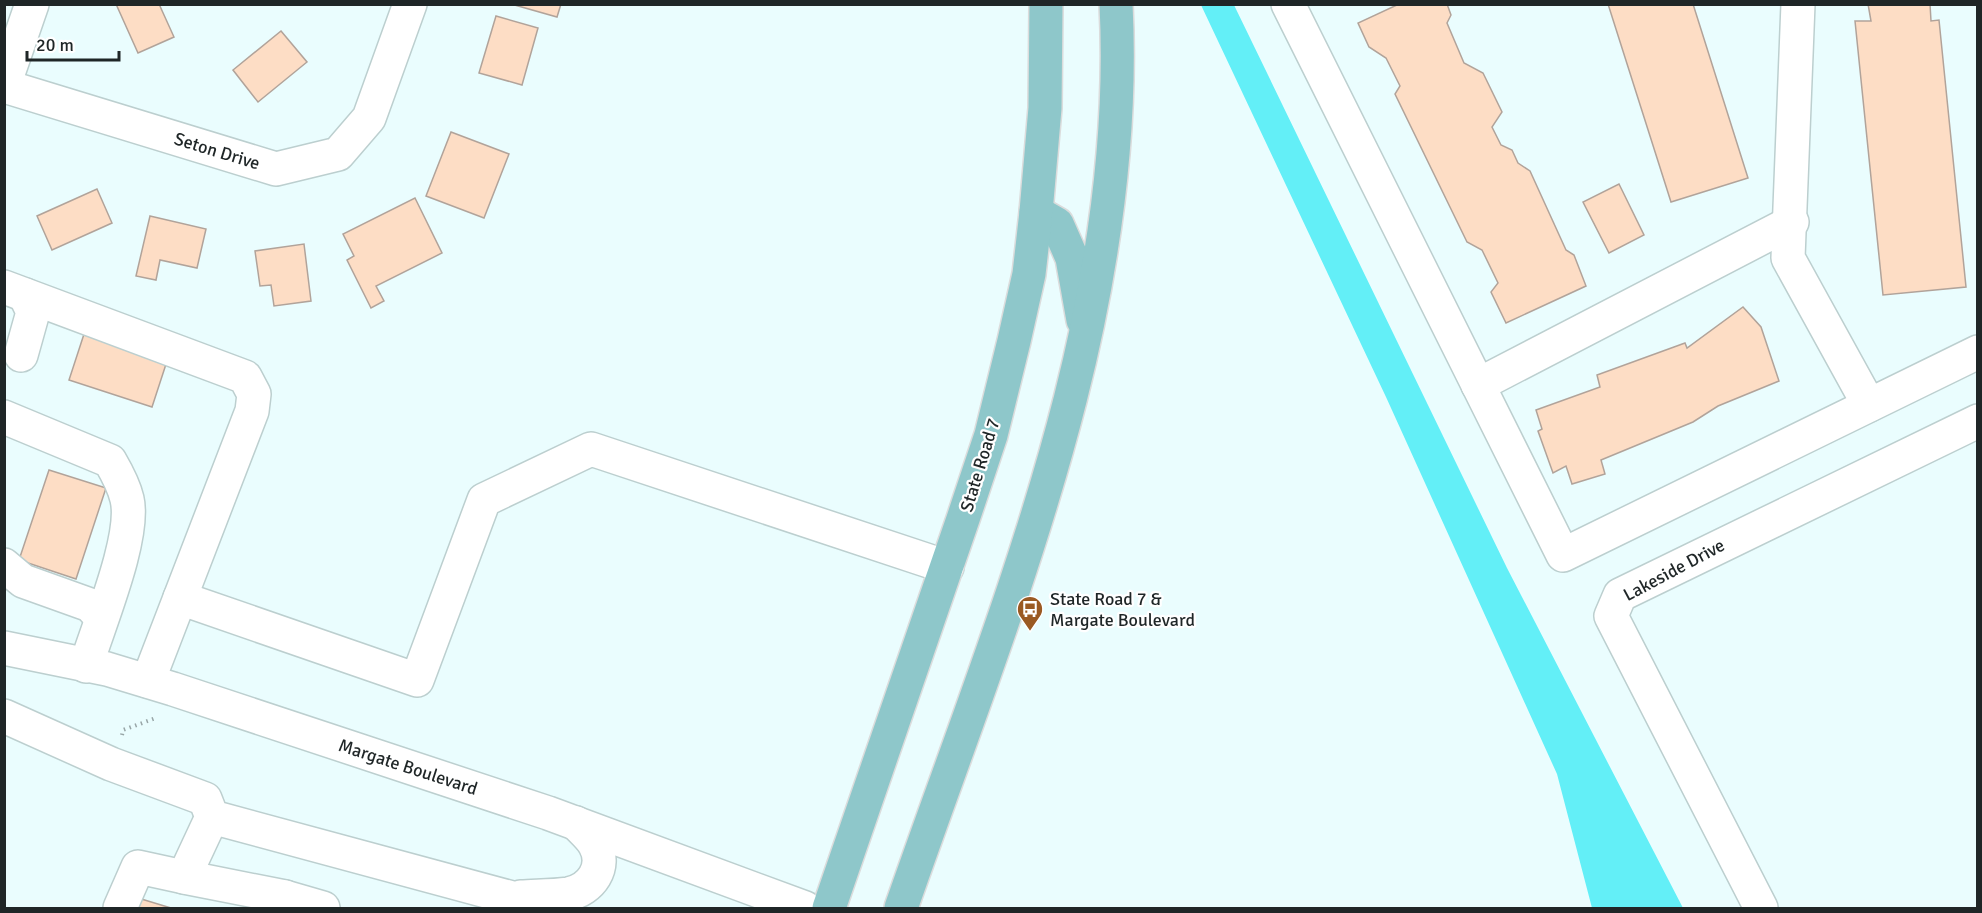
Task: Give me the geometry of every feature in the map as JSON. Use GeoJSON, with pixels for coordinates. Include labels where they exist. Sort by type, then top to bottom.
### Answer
{"type":"FeatureCollection","features":[{"type":"Feature","properties":{"kind":"main road","name":"State Road 7"},"geometry":{"type":"LineString","coordinates":[[829,909],[991,435],[1029,274],[1045,108],[1046,4]]}},
{"type":"Feature","properties":{"kind":"main road"},"geometry":{"type":"LineString","coordinates":[[901,909],[1026,548],[1056,452],[1086,340],[1102,258],[1111,181],[1116,101],[1116,4]]}},
{"type":"Feature","properties":{"kind":"main road"},"geometry":{"type":"LineString","coordinates":[[1036,212],[1057,224],[1072,258],[1086,340]]}},
{"type":"Feature","properties":{"kind":"street"},"geometry":{"type":"LineString","coordinates":[[4,86],[32,4]]}},
{"type":"Feature","properties":{"kind":"street","name":"Seton Drive"},"geometry":{"type":"LineString","coordinates":[[4,86],[276,169],[338,154],[369,118],[410,4]]}},
{"type":"Feature","properties":{"kind":"street"},"geometry":{"type":"LineString","coordinates":[[1288,4],[1563,555],[1977,352]]}},
{"type":"Feature","properties":{"kind":"street"},"geometry":{"type":"LineString","coordinates":[[1798,4],[1792,222],[1788,258],[1869,405]]}},
{"type":"Feature","properties":{"kind":"street"},"geometry":{"type":"LineString","coordinates":[[1478,385],[1792,222]]}},
{"type":"Feature","properties":{"kind":"street"},"geometry":{"type":"LineString","coordinates":[[15,291],[33,312],[21,355]]}},
{"type":"Feature","properties":{"kind":"street"},"geometry":{"type":"LineString","coordinates":[[15,291],[245,377],[254,394],[252,411],[148,681]]}},
{"type":"Feature","properties":{"kind":"street"},"geometry":{"type":"LineString","coordinates":[[4,417],[110,461],[119,476],[127,500],[128,525],[86,666]]}},
{"type":"Feature","properties":{"kind":"street","name":"Lakeside Drive"},"geometry":{"type":"LineString","coordinates":[[1761,909],[1611,616],[1620,595],[1977,421]]}},
{"type":"Feature","properties":{"kind":"street"},"geometry":{"type":"LineString","coordinates":[[180,598],[417,680],[484,500],[591,449],[947,567]]}},
{"type":"Feature","properties":{"kind":"street"},"geometry":{"type":"LineString","coordinates":[[4,565],[23,581],[90,605],[101,617]]}},
{"type":"Feature","properties":{"kind":"street","name":"Margate Boulevard"},"geometry":{"type":"LineString","coordinates":[[4,648],[148,681],[576,824],[805,909]]}},
{"type":"Feature","properties":{"kind":"street"},"geometry":{"type":"LineString","coordinates":[[4,716],[111,764],[205,799],[212,817],[184,877]]}},
{"type":"Feature","properties":{"kind":"street"},"geometry":{"type":"LineString","coordinates":[[212,817],[471,898],[516,898],[569,894],[583,889],[593,879],[599,864],[599,854],[594,843],[576,824]]}},
{"type":"Feature","properties":{"kind":"street"},"geometry":{"type":"LineString","coordinates":[[120,909],[138,867],[283,903],[324,909]]}},
{"type":"Feature","properties":{"kind":"street"},"geometry":{"type":"LineString","coordinates":[[516,898],[549,909]]}},
{"type":"Feature","properties":{"kind":"path"},"geometry":{"type":"LineString","coordinates":[[118,744],[123,730],[162,716]]}},
{"type":"Feature","properties":{"kind":"water"},"geometry":{"type":"Polygon","coordinates":[[[1201,5],[1234,5],[1507,568],[1683,908],[1592,908],[1557,774],[1386,397],[1201,5]]]}},
{"type":"Feature","properties":{"kind":"building"},"geometry":{"type":"Polygon","coordinates":[[[116,4],[159,4],[174,37],[138,53],[116,4]]]}},
{"type":"Feature","properties":{"kind":"building"},"geometry":{"type":"Polygon","coordinates":[[[511,4],[561,4],[557,17],[511,4]]]}},
{"type":"Feature","properties":{"kind":"building"},"geometry":{"type":"Polygon","coordinates":[[[1399,4],[1447,4],[1451,15],[1447,23],[1464,63],[1483,73],[1502,112],[1492,127],[1501,145],[1512,150],[1518,163],[1530,171],[1566,250],[1574,255],[1586,286],[1506,323],[1491,292],[1498,283],[1482,250],[1467,242],[1395,94],[1400,86],[1386,58],[1369,47],[1358,23],[1399,4]]]}},
{"type":"Feature","properties":{"kind":"building"},"geometry":{"type":"Polygon","coordinates":[[[1608,4],[1693,4],[1748,178],[1671,202],[1608,4]]]}},
{"type":"Feature","properties":{"kind":"building"},"geometry":{"type":"Polygon","coordinates":[[[1868,4],[1930,4],[1931,21],[1939,20],[1966,287],[1883,295],[1855,21],[1871,21],[1868,4]]]}},
{"type":"Feature","properties":{"kind":"building"},"geometry":{"type":"Polygon","coordinates":[[[496,16],[538,28],[522,85],[479,73],[496,16]]]}},
{"type":"Feature","properties":{"kind":"building"},"geometry":{"type":"Polygon","coordinates":[[[281,31],[307,62],[258,102],[233,70],[281,31]]]}},
{"type":"Feature","properties":{"kind":"building"},"geometry":{"type":"Polygon","coordinates":[[[451,132],[509,154],[484,218],[426,196],[451,132]]]}},
{"type":"Feature","properties":{"kind":"building"},"geometry":{"type":"Polygon","coordinates":[[[1619,184],[1644,235],[1609,253],[1583,202],[1619,184]]]}},
{"type":"Feature","properties":{"kind":"building"},"geometry":{"type":"Polygon","coordinates":[[[97,189],[112,223],[52,250],[37,216],[97,189]]]}},
{"type":"Feature","properties":{"kind":"building"},"geometry":{"type":"Polygon","coordinates":[[[415,198],[442,253],[376,286],[384,301],[371,308],[347,260],[354,256],[343,234],[415,198]]]}},
{"type":"Feature","properties":{"kind":"building"},"geometry":{"type":"Polygon","coordinates":[[[150,216],[206,229],[197,268],[160,260],[156,280],[136,276],[150,216]]]}},
{"type":"Feature","properties":{"kind":"building"},"geometry":{"type":"Polygon","coordinates":[[[304,244],[311,301],[274,306],[271,285],[260,286],[255,251],[304,244]]]}},
{"type":"Feature","properties":{"kind":"building"},"geometry":{"type":"Polygon","coordinates":[[[1743,307],[1761,327],[1779,381],[1718,406],[1693,422],[1601,460],[1605,474],[1572,484],[1566,466],[1553,473],[1538,431],[1542,429],[1536,410],[1600,387],[1597,375],[1685,343],[1687,348],[1743,307]]]}},
{"type":"Feature","properties":{"kind":"building"},"geometry":{"type":"Polygon","coordinates":[[[86,328],[169,355],[152,407],[69,380],[86,328]]]}},
{"type":"Feature","properties":{"kind":"building"},"geometry":{"type":"Polygon","coordinates":[[[49,470],[106,488],[76,579],[19,560],[49,470]]]}},
{"type":"Feature","properties":{"kind":"building"},"geometry":{"type":"Polygon","coordinates":[[[138,898],[171,908],[134,908],[138,898]]]}},
{"type":"Feature","properties":{"kind":"place","name":"State Road 7 & Margate Boulevard"},"geometry":{"type":"Point","coordinates":[1030,632]}}]}
